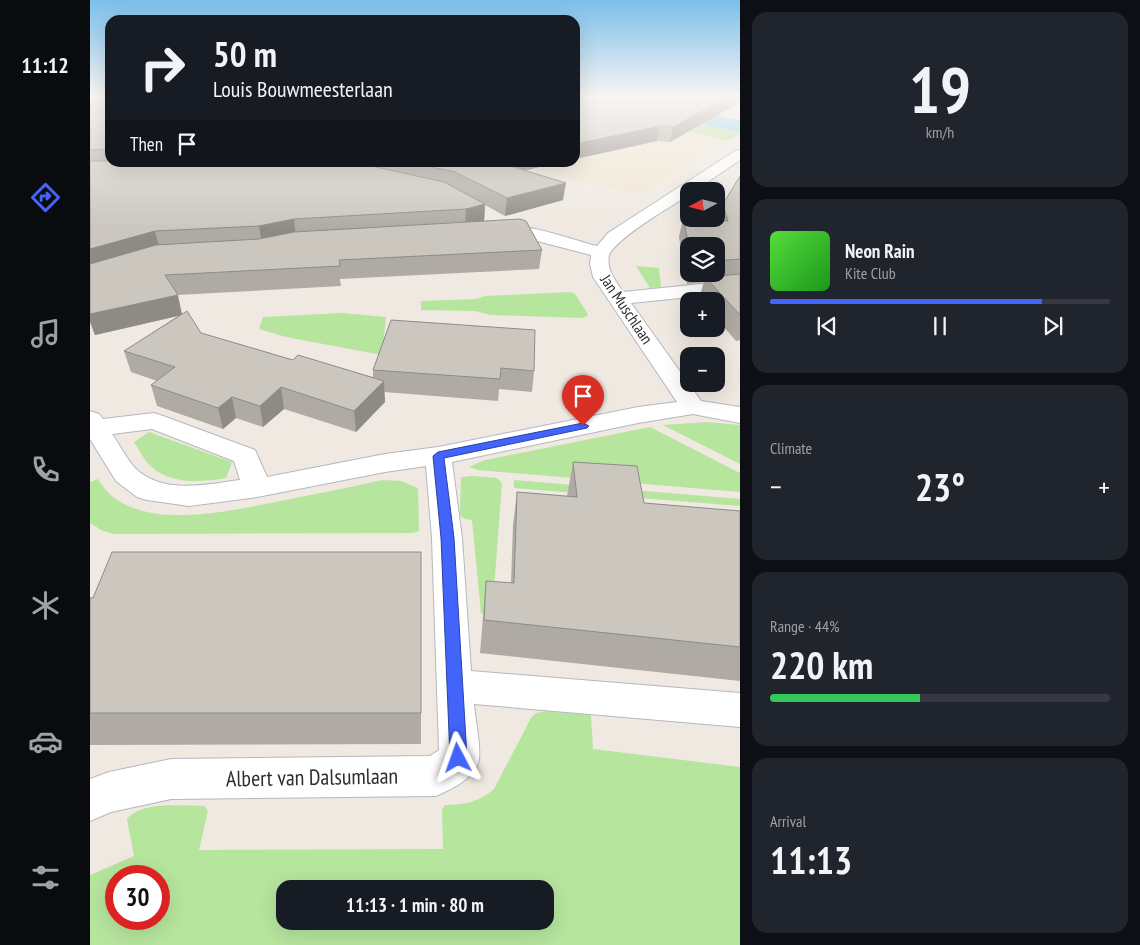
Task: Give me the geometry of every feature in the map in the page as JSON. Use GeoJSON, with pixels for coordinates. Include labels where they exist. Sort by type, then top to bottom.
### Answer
{"type":"FeatureCollection","features":[{"type":"Feature","properties":{"kind":"street","name":"Jan Muschlaan"},"geometry":{"type":"LineString","coordinates":[[693,407],[602,276],[598,262],[600,252],[614,237],[740,154]]}},
{"type":"Feature","properties":{"kind":"street"},"geometry":{"type":"LineString","coordinates":[[492,217],[518,231],[600,252]]}},
{"type":"Feature","properties":{"kind":"street"},"geometry":{"type":"LineString","coordinates":[[479,233],[518,231]]}},
{"type":"Feature","properties":{"kind":"street"},"geometry":{"type":"LineString","coordinates":[[618,298],[740,286]]}},
{"type":"Feature","properties":{"kind":"street"},"geometry":{"type":"LineString","coordinates":[[93,423],[126,475],[148,490],[189,496],[257,488],[385,463],[438,456],[638,415],[693,407],[740,415]]}},
{"type":"Feature","properties":{"kind":"street"},"geometry":{"type":"LineString","coordinates":[[93,423],[154,421],[246,456],[257,488]]}},
{"type":"Feature","properties":{"kind":"street","name":"Albert van Dalsumlaan"},"geometry":{"type":"LineString","coordinates":[[90,800],[109,792],[171,779],[436,776],[458,758],[447,538],[438,456]]}},
{"type":"Feature","properties":{"kind":"street"},"geometry":{"type":"LineString","coordinates":[[454,686],[740,710]]}},
{"type":"Feature","properties":{"kind":"shaded area"},"geometry":{"type":"Polygon","coordinates":[[[580,140],[716,140],[723,142],[639,195],[523,167],[580,167],[580,140]]]}},
{"type":"Feature","properties":{"kind":"green space"},"geometry":{"type":"Polygon","coordinates":[[[636,266],[659,268],[661,287],[650,288],[636,266]]]}},
{"type":"Feature","properties":{"kind":"green space"},"geometry":{"type":"Polygon","coordinates":[[[570,292],[575,294],[588,314],[587,316],[582,318],[490,315],[475,311],[421,310],[421,301],[570,292]]]}},
{"type":"Feature","properties":{"kind":"green space"},"geometry":{"type":"Polygon","coordinates":[[[342,313],[386,317],[382,355],[286,337],[259,329],[263,317],[342,313]]]}},
{"type":"Feature","properties":{"kind":"green space"},"geometry":{"type":"Polygon","coordinates":[[[708,422],[740,425],[740,464],[663,425],[708,422]]]}},
{"type":"Feature","properties":{"kind":"green space"},"geometry":{"type":"Polygon","coordinates":[[[650,427],[740,473],[740,492],[478,470],[469,467],[485,460],[650,427]]]}},
{"type":"Feature","properties":{"kind":"green space"},"geometry":{"type":"Polygon","coordinates":[[[149,432],[232,462],[226,478],[188,481],[179,480],[161,473],[148,463],[134,442],[149,432]]]}},
{"type":"Feature","properties":{"kind":"green space"},"geometry":{"type":"Polygon","coordinates":[[[461,477],[497,478],[502,483],[492,615],[481,613],[472,520],[465,519],[460,515],[461,477]]]}},
{"type":"Feature","properties":{"kind":"green space"},"geometry":{"type":"Polygon","coordinates":[[[98,479],[113,497],[133,508],[158,514],[184,515],[238,509],[383,480],[401,481],[418,488],[419,531],[412,533],[114,534],[103,531],[90,523],[90,482],[98,479]]]}},
{"type":"Feature","properties":{"kind":"green space"},"geometry":{"type":"Polygon","coordinates":[[[514,480],[740,499],[740,506],[514,488],[514,480]]]}},
{"type":"Feature","properties":{"kind":"green space"},"geometry":{"type":"Polygon","coordinates":[[[546,711],[591,715],[593,749],[740,767],[740,945],[90,945],[90,875],[105,869],[105,930],[170,930],[170,865],[113,865],[134,856],[127,819],[134,813],[152,807],[174,805],[204,806],[208,811],[199,850],[443,849],[442,810],[445,805],[471,802],[483,797],[494,789],[531,718],[536,713],[546,711]]]}},
{"type":"Feature","properties":{"kind":"building"},"geometry":{"type":"Polygon","coordinates":[[[90,140],[105,140],[105,149],[90,150],[90,140]]]}},
{"type":"Feature","properties":{"kind":"building"},"geometry":{"type":"Polygon","coordinates":[[[580,140],[593,140],[580,143],[580,140]]]}},
{"type":"Feature","properties":{"kind":"building"},"geometry":{"type":"Polygon","coordinates":[[[90,161],[105,161],[105,167],[376,167],[444,182],[485,204],[466,209],[294,219],[259,226],[155,231],[90,249],[90,161]]]}},
{"type":"Feature","properties":{"kind":"building"},"geometry":{"type":"Polygon","coordinates":[[[432,167],[513,167],[566,183],[507,198],[455,172],[432,167]]]}},
{"type":"Feature","properties":{"kind":"building"},"geometry":{"type":"Polygon","coordinates":[[[740,176],[740,259],[725,260],[725,237],[687,237],[685,228],[725,228],[725,221],[728,221],[725,201],[740,176]]]}},
{"type":"Feature","properties":{"kind":"building"},"geometry":{"type":"Polygon","coordinates":[[[520,219],[526,221],[542,250],[339,260],[340,266],[165,275],[178,295],[90,314],[90,264],[156,245],[259,239],[294,232],[520,219]]]}},
{"type":"Feature","properties":{"kind":"building"},"geometry":{"type":"Polygon","coordinates":[[[740,274],[740,315],[725,299],[725,292],[719,292],[710,282],[725,282],[725,275],[740,274]]]}},
{"type":"Feature","properties":{"kind":"building"},"geometry":{"type":"Polygon","coordinates":[[[187,311],[201,333],[293,360],[298,355],[384,381],[354,411],[281,387],[260,406],[232,397],[218,408],[151,385],[175,367],[124,351],[187,311]]]}},
{"type":"Feature","properties":{"kind":"building"},"geometry":{"type":"Polygon","coordinates":[[[391,320],[535,330],[534,371],[501,368],[500,379],[373,370],[391,320]]]}},
{"type":"Feature","properties":{"kind":"building"},"geometry":{"type":"Polygon","coordinates":[[[573,462],[637,466],[644,503],[740,511],[740,647],[484,620],[486,581],[514,583],[517,492],[577,497],[573,462]]]}},
{"type":"Feature","properties":{"kind":"building"},"geometry":{"type":"Polygon","coordinates":[[[112,552],[421,552],[421,713],[90,713],[90,598],[93,598],[112,552]]]}},
{"type":"Feature","properties":{"kind":"route"},"geometry":{"type":"LineString","coordinates":[[458,758],[447,538],[438,456],[583,426]]}}]}
